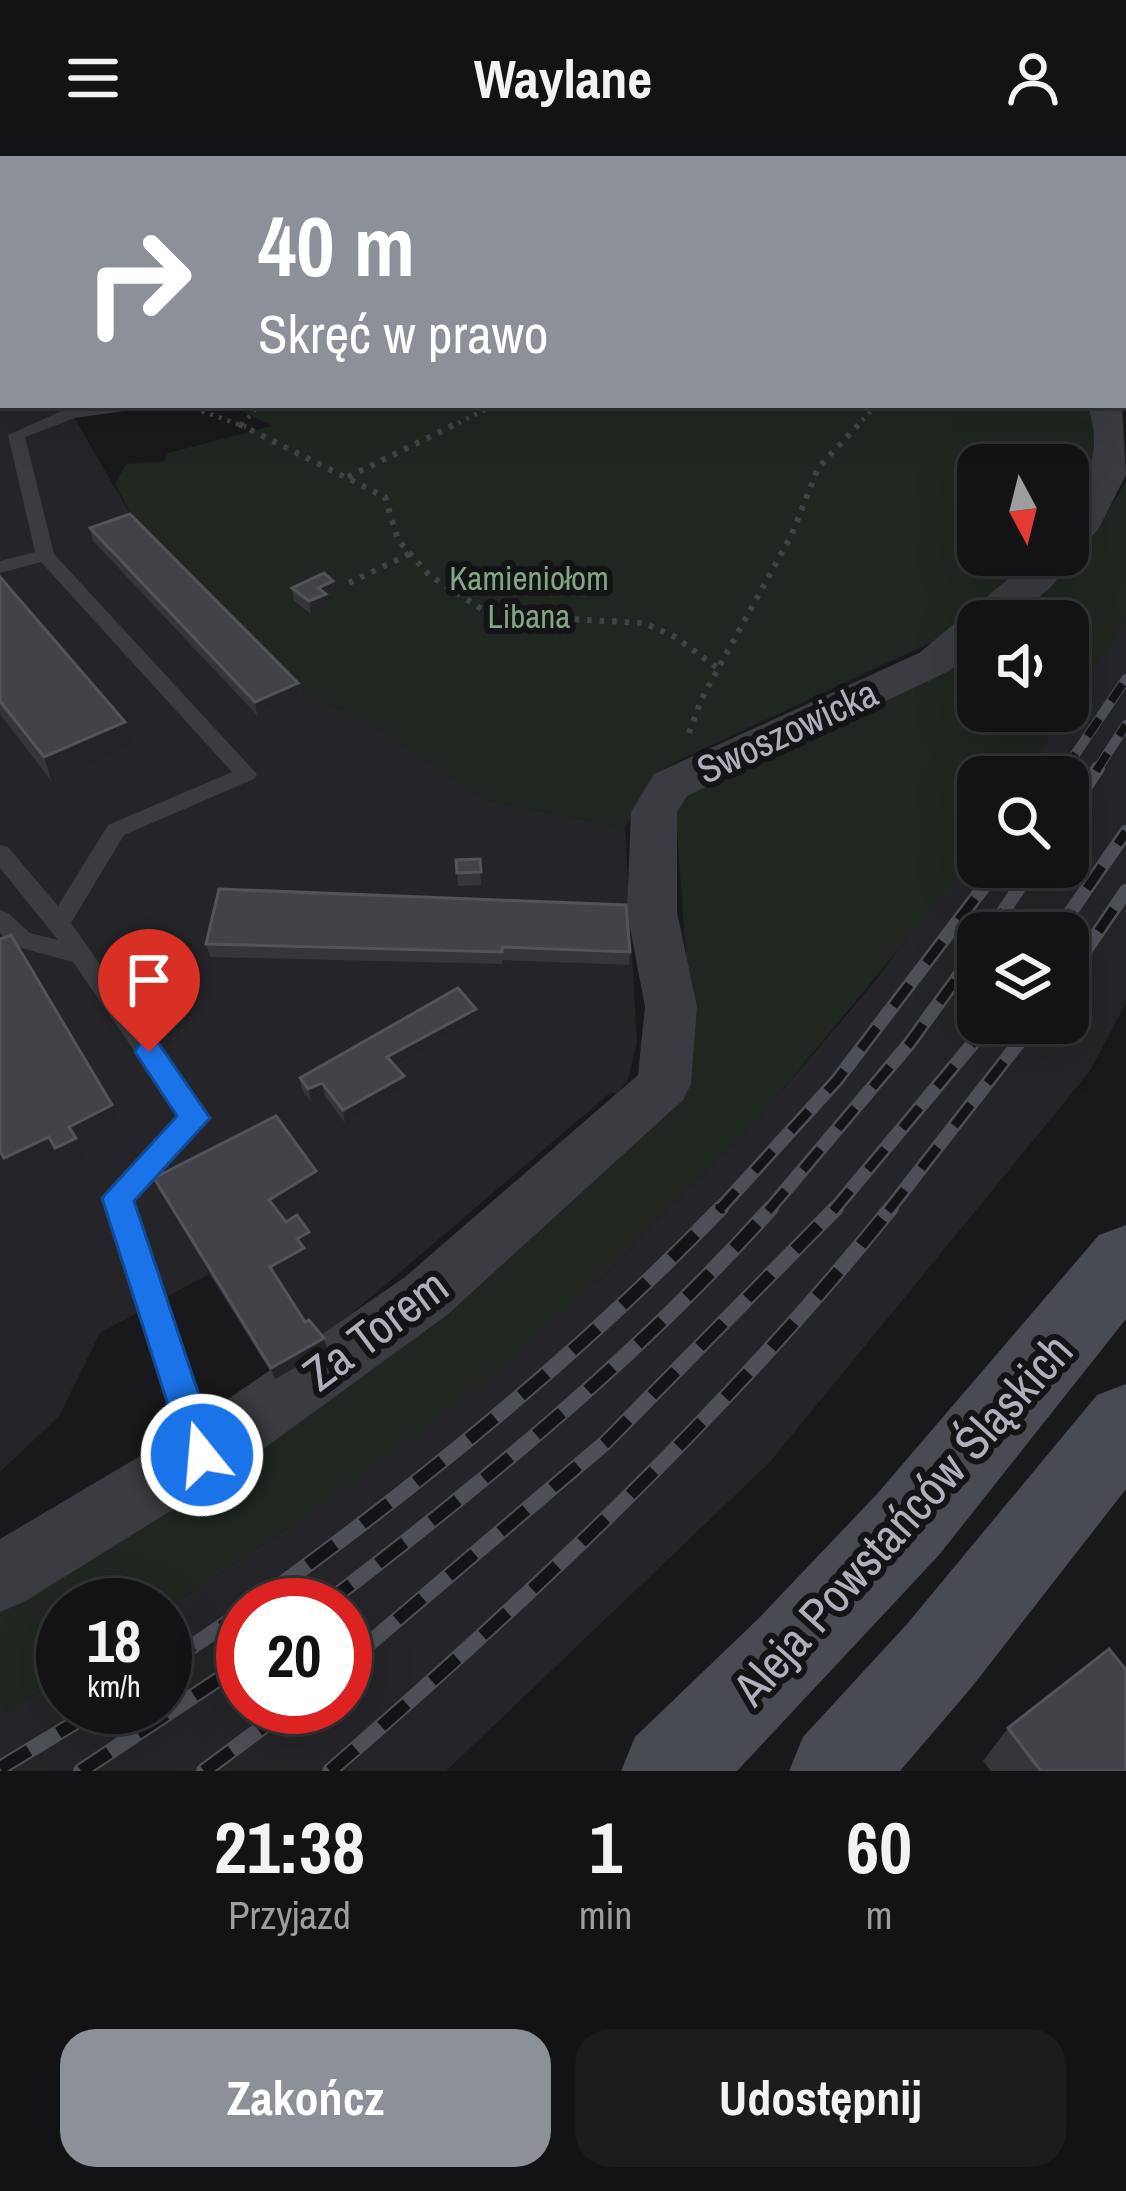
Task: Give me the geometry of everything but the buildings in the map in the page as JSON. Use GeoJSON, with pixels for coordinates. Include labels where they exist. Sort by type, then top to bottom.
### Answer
{"type":"FeatureCollection","features":[{"type":"Feature","properties":{"kind":"main road","name":"Aleja Powstańców Śląskich"},"geometry":{"type":"LineString","coordinates":[[669,1771],[868,1569],[945,1482],[1126,1258]]}},
{"type":"Feature","properties":{"kind":"main road"},"geometry":{"type":"LineString","coordinates":[[837,1771],[939,1656],[1126,1423]]}},
{"type":"Feature","properties":{"kind":"street"},"geometry":{"type":"LineString","coordinates":[[1089,519],[1120,464],[1120,428],[1107,408]]}},
{"type":"Feature","properties":{"kind":"street","name":"Swoszowicka"},"geometry":{"type":"LineString","coordinates":[[1011,600],[1040,576]]}},
{"type":"Feature","properties":{"kind":"street","name":"Swoszowicka"},"geometry":{"type":"LineString","coordinates":[[664,1084],[671,1007],[652,912],[662,799],[734,753],[839,710],[934,662],[957,643]]}},
{"type":"Feature","properties":{"kind":"street","name":"Za Torem"},"geometry":{"type":"LineString","coordinates":[[0,1578],[202,1455],[426,1296],[664,1084]]}},
{"type":"Feature","properties":{"kind":"lane"},"geometry":{"type":"LineString","coordinates":[[16,435],[72,413],[109,408]]}},
{"type":"Feature","properties":{"kind":"lane"},"geometry":{"type":"LineString","coordinates":[[0,419],[16,435],[45,555],[246,774],[116,830],[59,924]]}},
{"type":"Feature","properties":{"kind":"lane"},"geometry":{"type":"LineString","coordinates":[[0,567],[45,555]]}},
{"type":"Feature","properties":{"kind":"lane"},"geometry":{"type":"LineString","coordinates":[[0,853],[59,924],[195,1118],[118,1198],[202,1455]]}},
{"type":"Feature","properties":{"kind":"lane"},"geometry":{"type":"LineString","coordinates":[[0,919],[22,940],[80,955]]}},
{"type":"Feature","properties":{"kind":"path"},"geometry":{"type":"LineString","coordinates":[[193,408],[242,425],[385,497],[398,539],[429,575],[491,615],[644,623],[675,637],[718,669]]}},
{"type":"Feature","properties":{"kind":"path"},"geometry":{"type":"LineString","coordinates":[[242,425],[257,408]]}},
{"type":"Feature","properties":{"kind":"path"},"geometry":{"type":"LineString","coordinates":[[346,477],[489,408]]}},
{"type":"Feature","properties":{"kind":"path"},"geometry":{"type":"LineString","coordinates":[[662,799],[702,698],[792,534],[818,468],[874,408]]}},
{"type":"Feature","properties":{"kind":"path"},"geometry":{"type":"LineString","coordinates":[[349,583],[411,554]]}},
{"type":"Feature","properties":{"kind":"shaded area"},"geometry":{"type":"Polygon","coordinates":[[[0,408],[52,408],[69,409],[136,524],[307,695],[363,718],[486,800],[625,828],[637,1043],[628,1080],[617,1094],[611,1092],[275,1379],[209,1274],[100,1333],[59,1416],[0,1472],[0,408]]]}},
{"type":"Feature","properties":{"kind":"shaded area"},"geometry":{"type":"Polygon","coordinates":[[[1126,620],[1126,1003],[1090,1071],[769,1463],[446,1771],[0,1771],[0,1715],[36,1693],[36,1734],[192,1734],[192,1592],[296,1523],[603,1277],[769,1106],[873,984],[957,870],[957,888],[1089,888],[1089,756],[1035,756],[1051,732],[1089,732],[1089,675],[1126,620]]]}},
{"type":"Feature","properties":{"kind":"green space","name":"Kamieniołom Libana"},"geometry":{"type":"Polygon","coordinates":[[[236,408],[1094,408],[1107,427],[1089,472],[1089,444],[957,444],[957,576],[1016,576],[988,600],[957,600],[957,627],[949,634],[667,766],[646,787],[625,828],[486,800],[363,718],[307,695],[136,524],[115,484],[126,464],[164,461],[168,453],[272,426],[236,408]]]}},
{"type":"Feature","properties":{"kind":"green space"},"geometry":{"type":"Polygon","coordinates":[[[1126,482],[1126,620],[1089,676],[1089,600],[1026,600],[1051,576],[1089,576],[1089,539],[1126,482]]]}},
{"type":"Feature","properties":{"kind":"green space"},"geometry":{"type":"Polygon","coordinates":[[[957,654],[957,732],[1051,732],[1035,756],[957,756],[957,874],[940,899],[769,1106],[603,1277],[448,1412],[192,1592],[192,1578],[44,1578],[300,1411],[692,1042],[675,802],[957,654]]]}},
{"type":"Feature","properties":{"kind":"green space"},"geometry":{"type":"Polygon","coordinates":[[[36,1583],[36,1693],[0,1715],[0,1607],[36,1583]]]}},
{"type":"Feature","properties":{"kind":"railway"},"geometry":{"type":"LineString","coordinates":[[1074,756],[1126,679]]}},
{"type":"Feature","properties":{"kind":"railway"},"geometry":{"type":"LineString","coordinates":[[1096,771],[1126,725]]}},
{"type":"Feature","properties":{"kind":"railway"},"geometry":{"type":"LineString","coordinates":[[1089,782],[1096,771]]}},
{"type":"Feature","properties":{"kind":"railway"},"geometry":{"type":"LineString","coordinates":[[1071,912],[1126,832]]}},
{"type":"Feature","properties":{"kind":"railway"},"geometry":{"type":"LineString","coordinates":[[718,1211],[837,1080],[983,888]]}},
{"type":"Feature","properties":{"kind":"railway"},"geometry":{"type":"LineString","coordinates":[[1003,912],[1019,888]]}},
{"type":"Feature","properties":{"kind":"railway"},"geometry":{"type":"LineString","coordinates":[[1089,945],[1126,891]]}},
{"type":"Feature","properties":{"kind":"railway"},"geometry":{"type":"LineString","coordinates":[[768,1211],[909,1044],[957,978]]}},
{"type":"Feature","properties":{"kind":"railway"},"geometry":{"type":"LineString","coordinates":[[833,1211],[972,1044]]}},
{"type":"Feature","properties":{"kind":"railway"},"geometry":{"type":"LineString","coordinates":[[888,1211],[1018,1044]]}},
{"type":"Feature","properties":{"kind":"railway"},"geometry":{"type":"LineString","coordinates":[[289,1578],[496,1417],[721,1208]]}},
{"type":"Feature","properties":{"kind":"railway"},"geometry":{"type":"LineString","coordinates":[[359,1578],[613,1367],[771,1208]]}},
{"type":"Feature","properties":{"kind":"railway"},"geometry":{"type":"LineString","coordinates":[[372,1641],[606,1442],[836,1208]]}},
{"type":"Feature","properties":{"kind":"railway"},"geometry":{"type":"LineString","coordinates":[[330,1771],[623,1502],[761,1359],[891,1208]]}},
{"type":"Feature","properties":{"kind":"railway"},"geometry":{"type":"LineString","coordinates":[[192,1647],[216,1630]]}},
{"type":"Feature","properties":{"kind":"railway"},"geometry":{"type":"LineString","coordinates":[[81,1771],[216,1681]]}},
{"type":"Feature","properties":{"kind":"railway"},"geometry":{"type":"LineString","coordinates":[[0,1768],[56,1734]]}},
{"type":"Feature","properties":{"kind":"railway"},"geometry":{"type":"LineString","coordinates":[[204,1771],[254,1734]]}},
{"type":"Feature","properties":{"kind":"route"},"geometry":{"type":"LineString","coordinates":[[149,1052],[195,1118],[118,1198],[202,1455]]}}]}
